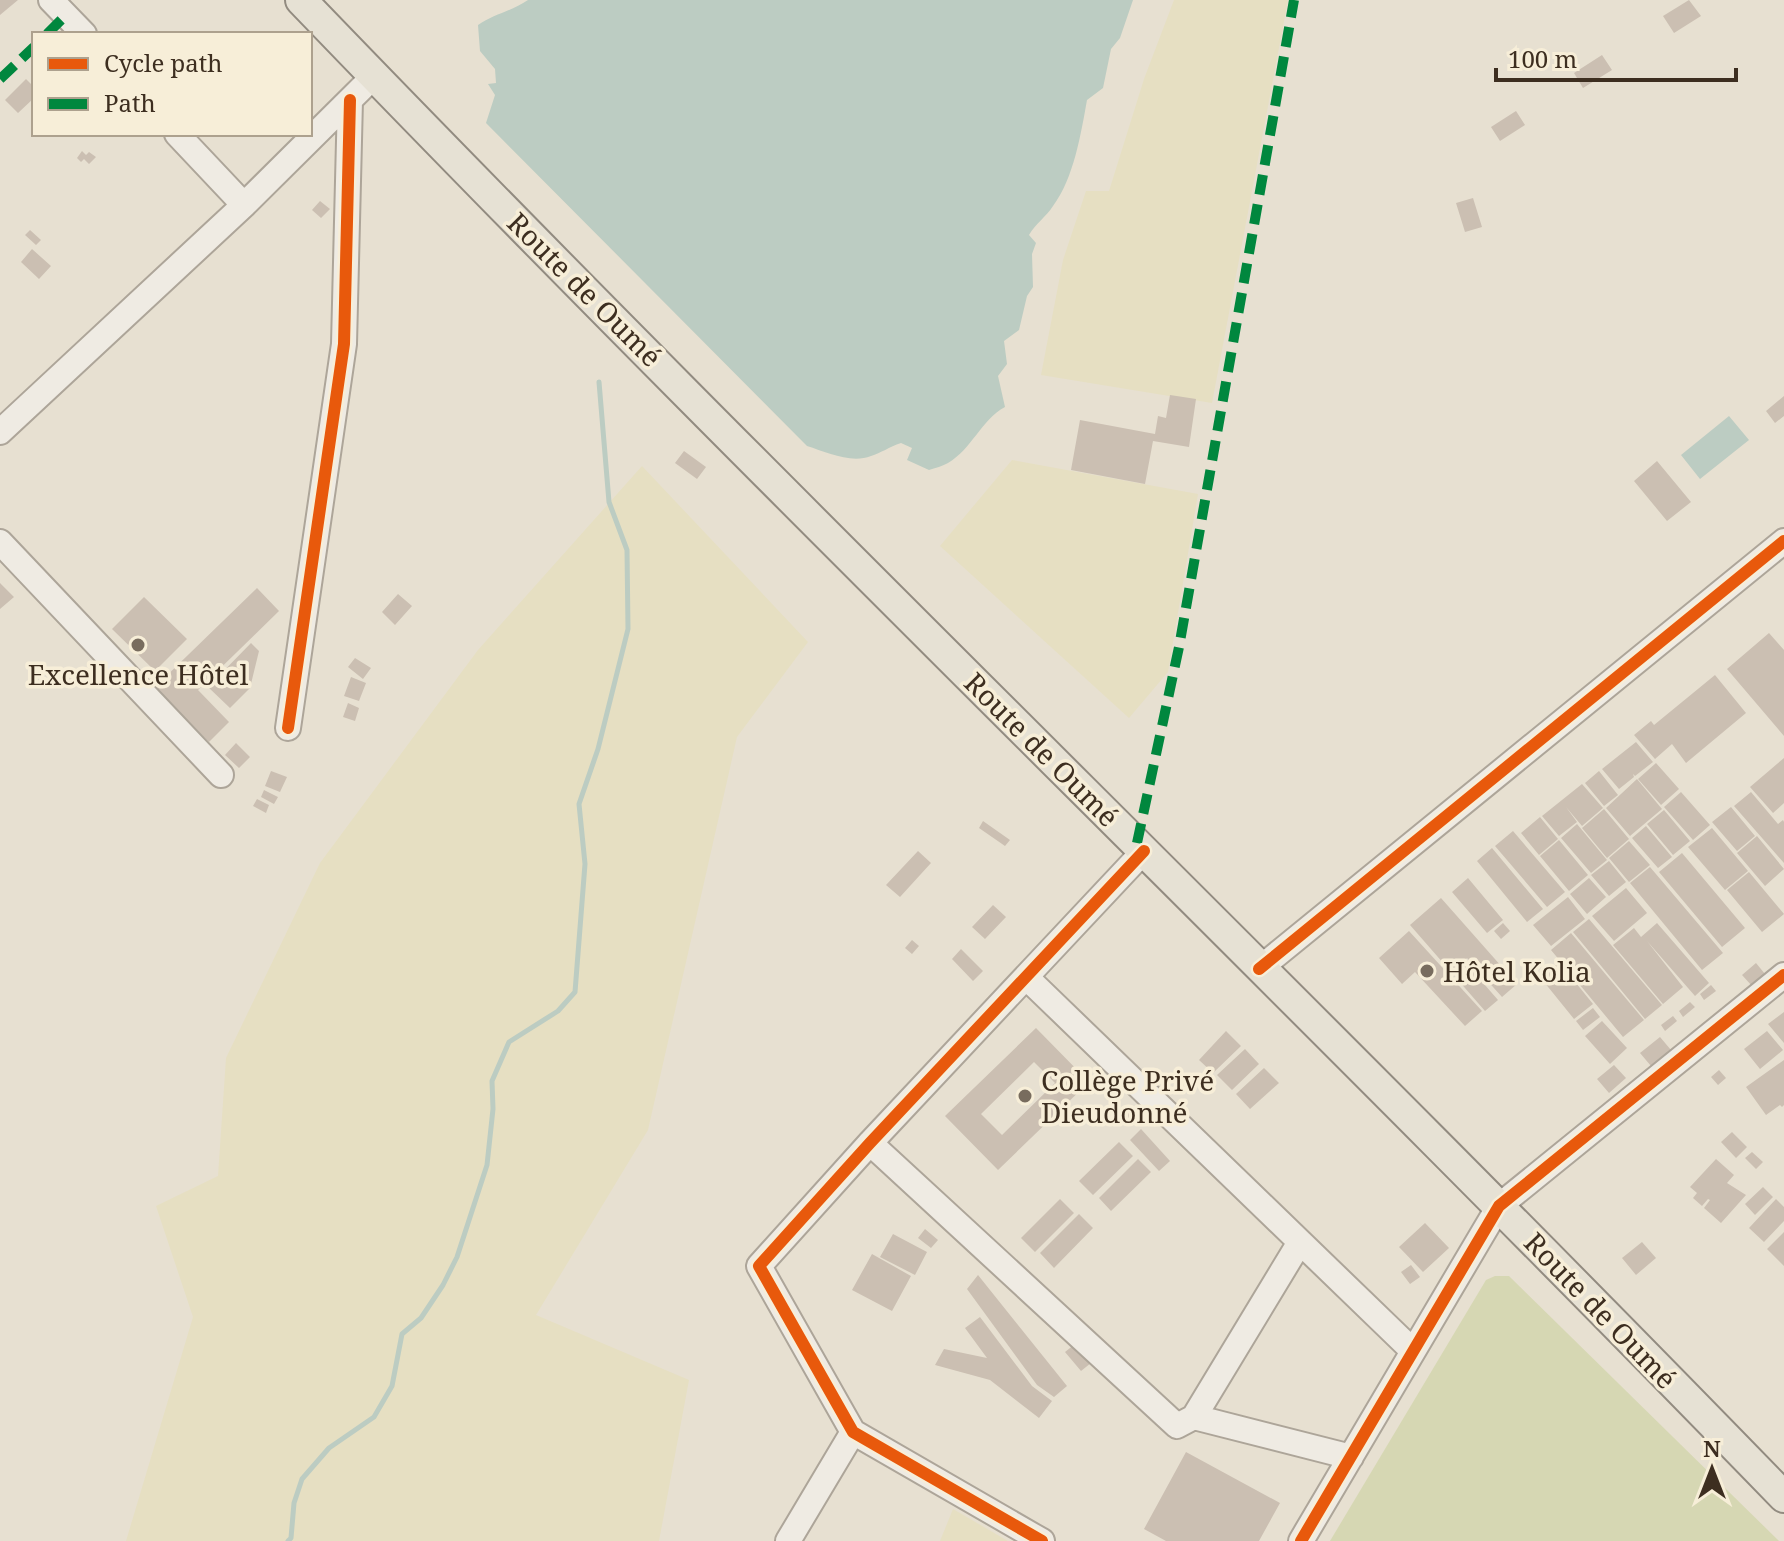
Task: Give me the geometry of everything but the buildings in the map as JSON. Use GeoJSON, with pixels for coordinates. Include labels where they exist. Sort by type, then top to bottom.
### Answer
{"type":"FeatureCollection","features":[{"type":"Feature","properties":{"kind":"main road","name":"Route de Oumé"},"geometry":{"type":"LineString","coordinates":[[301,0],[1259,969],[1779,1483]]}},
{"type":"Feature","properties":{"kind":"street"},"geometry":{"type":"LineString","coordinates":[[51,0],[82,32]]}},
{"type":"Feature","properties":{"kind":"street"},"geometry":{"type":"LineString","coordinates":[[323,0],[331,31]]}},
{"type":"Feature","properties":{"kind":"street"},"geometry":{"type":"LineString","coordinates":[[0,432],[244,205],[374,76]]}},
{"type":"Feature","properties":{"kind":"street"},"geometry":{"type":"LineString","coordinates":[[288,728],[344,344],[350,100]]}},
{"type":"Feature","properties":{"kind":"street"},"geometry":{"type":"LineString","coordinates":[[179,136],[244,205]]}},
{"type":"Feature","properties":{"kind":"street"},"geometry":{"type":"LineString","coordinates":[[1259,969],[1784,541]]}},
{"type":"Feature","properties":{"kind":"street"},"geometry":{"type":"LineString","coordinates":[[0,542],[221,775]]}},
{"type":"Feature","properties":{"kind":"street"},"geometry":{"type":"LineString","coordinates":[[1042,1541],[853,1432],[759,1266],[1144,851]]}},
{"type":"Feature","properties":{"kind":"street"},"geometry":{"type":"LineString","coordinates":[[1301,1541],[1499,1206],[1784,975]]}},
{"type":"Feature","properties":{"kind":"street"},"geometry":{"type":"LineString","coordinates":[[1026,977],[1413,1351]]}},
{"type":"Feature","properties":{"kind":"street"},"geometry":{"type":"LineString","coordinates":[[870,1143],[1177,1426],[1194,1417],[1300,1242]]}},
{"type":"Feature","properties":{"kind":"street"},"geometry":{"type":"LineString","coordinates":[[1194,1417],[1351,1457]]}},
{"type":"Feature","properties":{"kind":"street"},"geometry":{"type":"LineString","coordinates":[[788,1541],[853,1432]]}},
{"type":"Feature","properties":{"kind":"shaded area"},"geometry":{"type":"Polygon","coordinates":[[[528,0],[1133,0],[1120,38],[1111,49],[1103,88],[1087,100],[1076,155],[1066,182],[1050,210],[1029,235],[1036,243],[1032,254],[1033,287],[1027,296],[1019,330],[1004,341],[1007,364],[998,376],[1005,407],[989,419],[956,457],[929,470],[907,460],[912,448],[901,443],[871,456],[855,459],[807,446],[486,123],[495,95],[488,84],[496,83],[495,69],[480,51],[478,25],[528,0]]]}},
{"type":"Feature","properties":{"kind":"shaded area"},"geometry":{"type":"Polygon","coordinates":[[[1174,0],[1288,0],[1212,403],[1041,375],[1063,260],[1086,191],[1109,191],[1144,79],[1174,0]]]}},
{"type":"Feature","properties":{"kind":"shaded area"},"geometry":{"type":"Polygon","coordinates":[[[1729,416],[1749,440],[1700,479],[1681,455],[1729,416]]]}},
{"type":"Feature","properties":{"kind":"shaded area"},"geometry":{"type":"Polygon","coordinates":[[[1012,460],[1198,494],[1168,672],[1129,718],[940,546],[1012,460]]]}},
{"type":"Feature","properties":{"kind":"shaded area"},"geometry":{"type":"Polygon","coordinates":[[[642,466],[808,642],[737,737],[648,1130],[536,1315],[689,1380],[659,1541],[126,1541],[193,1317],[156,1206],[218,1176],[226,1058],[320,863],[478,650],[642,466]]]}},
{"type":"Feature","properties":{"kind":"shaded area"},"geometry":{"type":"Polygon","coordinates":[[[953,1509],[1008,1541],[940,1541],[953,1509]]]}},
{"type":"Feature","properties":{"kind":"green space"},"geometry":{"type":"Polygon","coordinates":[[[1509,1276],[1779,1541],[1330,1541],[1486,1280],[1509,1276]]]}},
{"type":"Feature","properties":{"kind":"waterway"},"geometry":{"type":"LineString","coordinates":[[288,1541],[291,1538],[294,1503],[302,1479],[329,1448],[374,1417],[392,1386],[402,1334],[421,1318],[457,1257],[487,1165],[493,1109],[492,1081],[509,1042],[558,1011],[575,992],[585,864],[579,804],[598,749],[628,629],[627,550],[609,502],[599,382]]}},
{"type":"Feature","properties":{"kind":"marked path"},"geometry":{"type":"LineString","coordinates":[[1137,843],[1179,647],[1294,0]]}},
{"type":"Feature","properties":{"kind":"marked path"},"geometry":{"type":"LineString","coordinates":[[49,32],[66,15]]}},
{"type":"Feature","properties":{"kind":"marked path"},"geometry":{"type":"LineString","coordinates":[[0,79],[32,49]]}},
{"type":"Feature","properties":{"kind":"cycle path"},"geometry":{"type":"LineString","coordinates":[[288,728],[344,344],[350,100]]}},
{"type":"Feature","properties":{"kind":"cycle path"},"geometry":{"type":"LineString","coordinates":[[1259,969],[1784,541]]}},
{"type":"Feature","properties":{"kind":"cycle path"},"geometry":{"type":"LineString","coordinates":[[1042,1541],[853,1432],[759,1266],[1144,851]]}},
{"type":"Feature","properties":{"kind":"cycle path"},"geometry":{"type":"LineString","coordinates":[[1301,1541],[1499,1206],[1784,975]]}},
{"type":"Feature","properties":{"kind":"place","name":"Excellence Hôtel"},"geometry":{"type":"Point","coordinates":[138,645]}},
{"type":"Feature","properties":{"kind":"place","name":"Hôtel Kolia"},"geometry":{"type":"Point","coordinates":[1427,971]}},
{"type":"Feature","properties":{"kind":"place","name":"Collège Privé Dieudonné"},"geometry":{"type":"Point","coordinates":[1025,1096]}}]}
